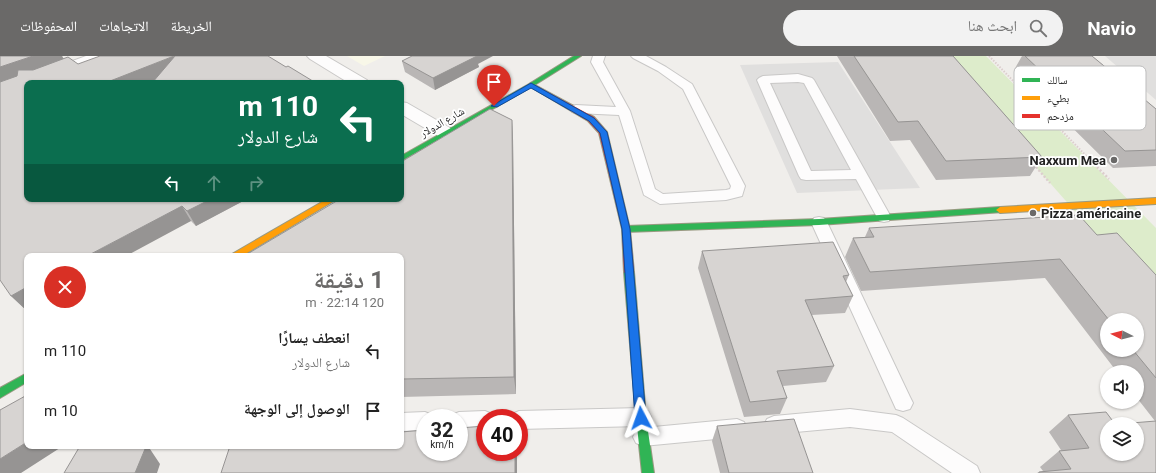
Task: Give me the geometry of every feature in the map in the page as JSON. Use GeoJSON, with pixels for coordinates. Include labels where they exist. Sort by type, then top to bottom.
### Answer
{"type":"FeatureCollection","features":[{"type":"Feature","properties":{"kind":"street"},"geometry":{"type":"LineString","coordinates":[[36,80],[100,56]]}},
{"type":"Feature","properties":{"kind":"street"},"geometry":{"type":"LineString","coordinates":[[315,56],[356,80]]}},
{"type":"Feature","properties":{"kind":"street","name":"شارع الدولار"},"geometry":{"type":"LineString","coordinates":[[404,157],[531,85],[578,56]]}},
{"type":"Feature","properties":{"kind":"street"},"geometry":{"type":"LineString","coordinates":[[531,85],[576,109],[591,119],[603,132],[626,229],[641,418],[648,473]]}},
{"type":"Feature","properties":{"kind":"street"},"geometry":{"type":"LineString","coordinates":[[404,109],[446,133]]}},
{"type":"Feature","properties":{"kind":"street"},"geometry":{"type":"LineString","coordinates":[[626,229],[819,222],[1156,201]]}},
{"type":"Feature","properties":{"kind":"street"},"geometry":{"type":"LineString","coordinates":[[240,253],[328,202]]}},
{"type":"Feature","properties":{"kind":"street"},"geometry":{"type":"LineString","coordinates":[[1,391],[24,379]]}},
{"type":"Feature","properties":{"kind":"lane"},"geometry":{"type":"LineString","coordinates":[[599,56],[597,62],[624,111],[649,192],[660,199],[737,193],[738,186],[688,87],[662,69],[637,56]]}},
{"type":"Feature","properties":{"kind":"lane"},"geometry":{"type":"LineString","coordinates":[[860,174],[806,176],[763,80],[798,78],[808,80],[884,217]]}},
{"type":"Feature","properties":{"kind":"lane"},"geometry":{"type":"LineString","coordinates":[[576,109],[624,111]]}},
{"type":"Feature","properties":{"kind":"lane"},"geometry":{"type":"LineString","coordinates":[[819,222],[904,403]]}},
{"type":"Feature","properties":{"kind":"lane"},"geometry":{"type":"LineString","coordinates":[[528,420],[641,418]]}},
{"type":"Feature","properties":{"kind":"lane"},"geometry":{"type":"LineString","coordinates":[[643,437],[850,418],[896,424],[970,473]]}},
{"type":"Feature","properties":{"kind":"lane"},"geometry":{"type":"LineString","coordinates":[[404,422],[416,421]]}},
{"type":"Feature","properties":{"kind":"path"},"geometry":{"type":"LineString","coordinates":[[989,56],[1014,82]]}},
{"type":"Feature","properties":{"kind":"path"},"geometry":{"type":"LineString","coordinates":[[1061,130],[1132,202]]}},
{"type":"Feature","properties":{"kind":"shaded area"},"geometry":{"type":"Polygon","coordinates":[[[347,56],[385,56],[364,66],[347,56]]]}},
{"type":"Feature","properties":{"kind":"shaded area"},"geometry":{"type":"Polygon","coordinates":[[[1105,56],[1156,56],[1156,100],[1146,91],[1146,66],[1117,66],[1105,56]]]}},
{"type":"Feature","properties":{"kind":"shaded area"},"geometry":{"type":"Polygon","coordinates":[[[838,62],[920,188],[797,193],[740,65],[838,62]]]}},
{"type":"Feature","properties":{"kind":"green space"},"geometry":{"type":"Polygon","coordinates":[[[938,56],[986,56],[1014,84],[1014,130],[1059,130],[1156,228],[1156,303],[938,56]]]}},
{"type":"Feature","properties":{"kind":"building"},"geometry":{"type":"Polygon","coordinates":[[[0,56],[33,56],[0,67],[0,56]]]}},
{"type":"Feature","properties":{"kind":"building"},"geometry":{"type":"Polygon","coordinates":[[[100,56],[174,56],[113,80],[24,80],[24,202],[205,202],[187,211],[182,206],[93,253],[24,253],[24,289],[11,296],[0,280],[0,82],[17,76],[18,70],[33,70],[68,57],[78,64],[100,56]]]}},
{"type":"Feature","properties":{"kind":"building"},"geometry":{"type":"Polygon","coordinates":[[[175,56],[268,56],[311,80],[155,80],[175,56]]]}},
{"type":"Feature","properties":{"kind":"building"},"geometry":{"type":"Polygon","coordinates":[[[412,56],[477,56],[433,78],[402,61],[412,56]]]}},
{"type":"Feature","properties":{"kind":"building"},"geometry":{"type":"Polygon","coordinates":[[[854,56],[953,56],[1014,125],[1014,130],[1018,130],[1042,157],[946,161],[918,121],[898,122],[854,56]]]}},
{"type":"Feature","properties":{"kind":"building"},"geometry":{"type":"Polygon","coordinates":[[[1025,56],[1092,56],[1104,66],[1036,66],[1025,56]]]}},
{"type":"Feature","properties":{"kind":"building"},"geometry":{"type":"Polygon","coordinates":[[[1146,101],[1156,109],[1156,150],[1125,151],[1103,130],[1146,130],[1146,101]]]}},
{"type":"Feature","properties":{"kind":"building"},"geometry":{"type":"Polygon","coordinates":[[[490,109],[512,120],[514,377],[404,379],[404,253],[249,253],[335,202],[404,202],[404,160],[490,109]]]}},
{"type":"Feature","properties":{"kind":"building"},"geometry":{"type":"Polygon","coordinates":[[[1079,215],[1097,235],[1117,233],[1156,275],[1156,378],[1139,357],[1144,357],[1144,313],[1103,313],[1060,259],[870,272],[853,238],[874,237],[869,228],[1079,215]]]}},
{"type":"Feature","properties":{"kind":"building"},"geometry":{"type":"Polygon","coordinates":[[[833,242],[849,275],[843,276],[853,296],[805,300],[834,366],[777,371],[787,398],[750,402],[702,251],[833,242]]]}},
{"type":"Feature","properties":{"kind":"building"},"geometry":{"type":"Polygon","coordinates":[[[24,397],[24,444],[0,459],[0,410],[24,397]]]}},
{"type":"Feature","properties":{"kind":"building"},"geometry":{"type":"Polygon","coordinates":[[[1106,412],[1110,417],[1100,417],[1100,461],[1144,461],[1144,422],[1156,421],[1156,473],[1039,473],[1071,469],[1059,451],[1089,448],[1068,415],[1106,412]]]}},
{"type":"Feature","properties":{"kind":"building"},"geometry":{"type":"Polygon","coordinates":[[[794,419],[813,473],[729,473],[717,426],[794,419]]]}},
{"type":"Feature","properties":{"kind":"building"},"geometry":{"type":"Polygon","coordinates":[[[468,427],[476,427],[476,461],[515,461],[515,473],[221,473],[229,449],[404,449],[404,432],[416,431],[416,461],[468,461],[468,427]]]}},
{"type":"Feature","properties":{"kind":"building"},"geometry":{"type":"Polygon","coordinates":[[[78,449],[145,449],[135,473],[64,473],[78,449]]]}},
{"type":"Feature","properties":{"kind":"traffic: fast"},"geometry":{"type":"LineString","coordinates":[[404,157],[531,85],[578,56]]}},
{"type":"Feature","properties":{"kind":"traffic: fast"},"geometry":{"type":"LineString","coordinates":[[626,229],[819,222],[1000,210]]}},
{"type":"Feature","properties":{"kind":"traffic: fast"},"geometry":{"type":"LineString","coordinates":[[629,272],[641,417],[648,473]]}},
{"type":"Feature","properties":{"kind":"traffic: fast"},"geometry":{"type":"LineString","coordinates":[[0,393],[24,379]]}},
{"type":"Feature","properties":{"kind":"traffic: slow"},"geometry":{"type":"LineString","coordinates":[[1000,210],[1156,201]]}},
{"type":"Feature","properties":{"kind":"traffic: slow"},"geometry":{"type":"LineString","coordinates":[[240,253],[328,202]]}},
{"type":"Feature","properties":{"kind":"traffic: jam"},"geometry":{"type":"LineString","coordinates":[[531,85],[591,119],[603,132],[626,229],[629,272]]}},
{"type":"Feature","properties":{"kind":"place","name":"Naxxum Mea"},"geometry":{"type":"Point","coordinates":[1114,160]}},
{"type":"Feature","properties":{"kind":"place","name":"Pizza américaine"},"geometry":{"type":"Point","coordinates":[1033,213]}},
{"type":"Feature","properties":{"kind":"route"},"geometry":{"type":"LineString","coordinates":[[494,106],[531,85],[576,109],[591,119],[603,132],[626,229],[641,418]]}}]}
